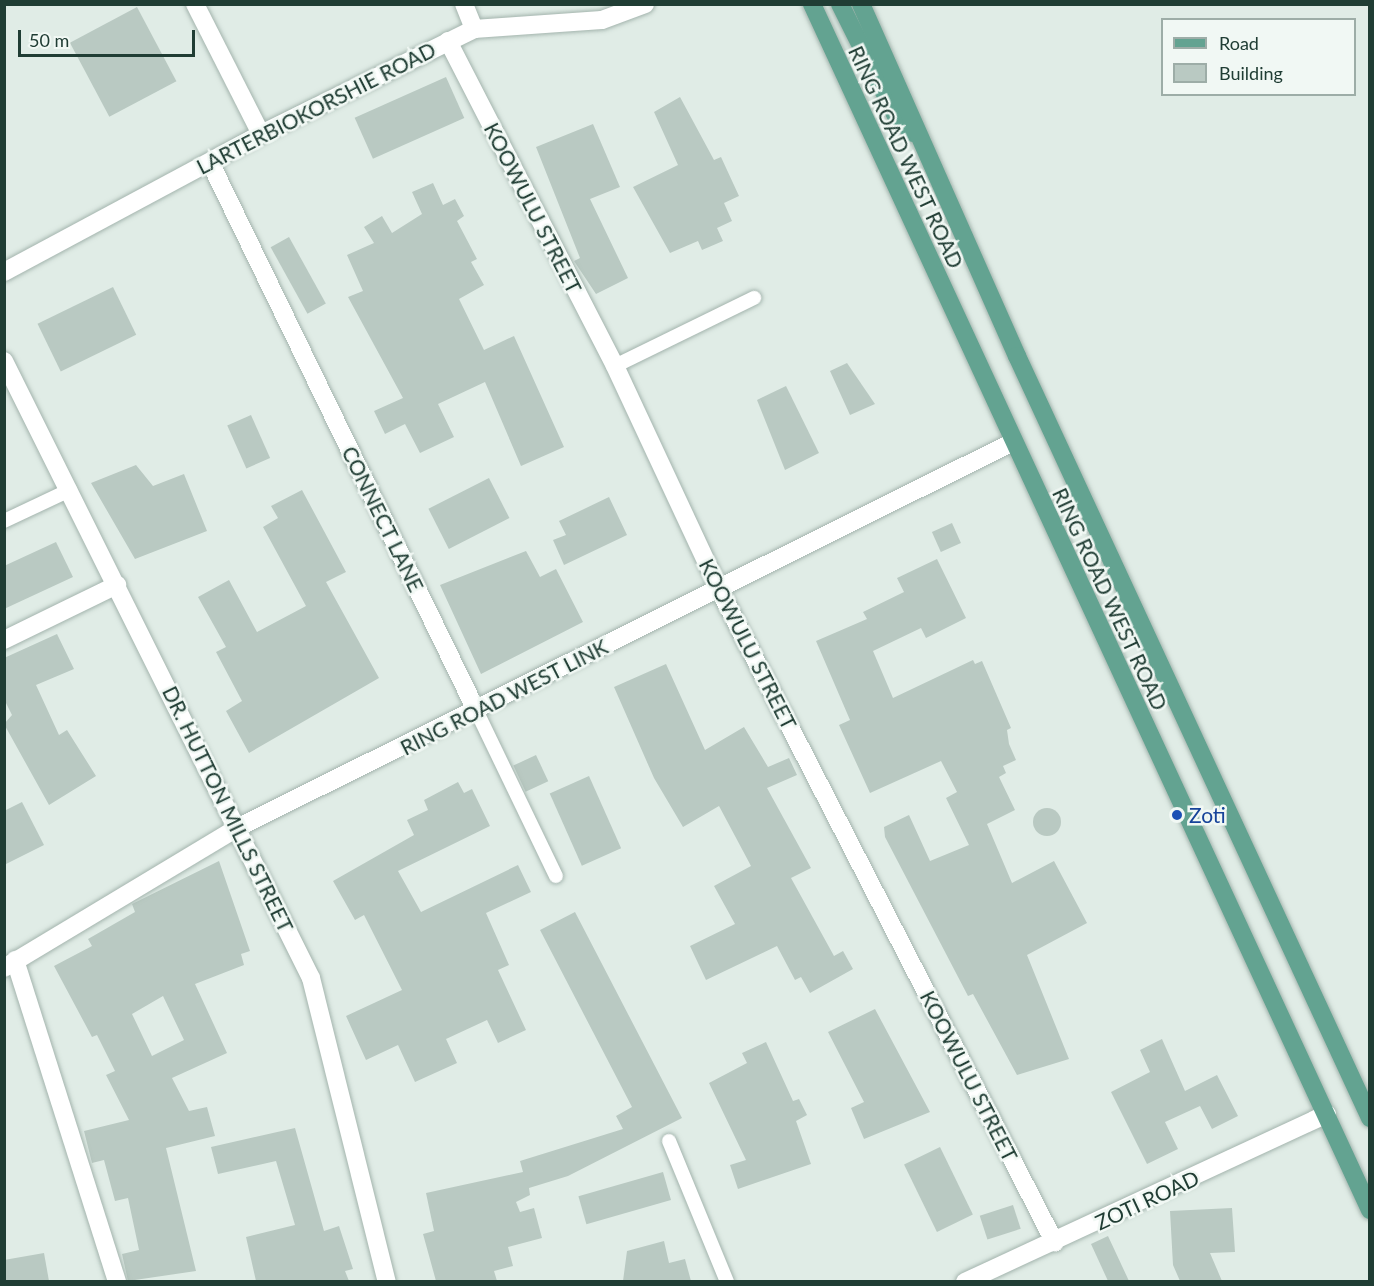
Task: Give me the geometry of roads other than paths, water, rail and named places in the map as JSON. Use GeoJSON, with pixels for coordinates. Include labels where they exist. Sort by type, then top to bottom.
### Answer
{"type":"FeatureCollection","features":[{"type":"Feature","properties":{"kind":"main road"},"geometry":{"type":"LineString","coordinates":[[840,4],[895,114],[924,145]]}},
{"type":"Feature","properties":{"kind":"main road","name":"RING ROAD WEST ROAD"},"geometry":{"type":"LineString","coordinates":[[861,4],[1370,1118]]}},
{"type":"Feature","properties":{"kind":"main road","name":"RING ROAD WEST ROAD"},"geometry":{"type":"LineString","coordinates":[[812,9],[1370,1210]]}},
{"type":"Feature","properties":{"kind":"street"},"geometry":{"type":"LineString","coordinates":[[195,4],[261,134]]}},
{"type":"Feature","properties":{"kind":"street"},"geometry":{"type":"LineString","coordinates":[[464,4],[474,29]]}},
{"type":"Feature","properties":{"kind":"street","name":"LARTERBIOKORSHIE ROAD"},"geometry":{"type":"LineString","coordinates":[[4,272],[261,134],[474,29],[602,20],[645,4]]}},
{"type":"Feature","properties":{"kind":"street","name":"KOOWULU STREET"},"geometry":{"type":"LineString","coordinates":[[447,41],[615,366],[718,587],[1055,1243]]}},
{"type":"Feature","properties":{"kind":"street","name":"CONNECT LANE"},"geometry":{"type":"LineString","coordinates":[[210,162],[477,712]]}},
{"type":"Feature","properties":{"kind":"street","name":"DR. HUTTON MILLS STREET"},"geometry":{"type":"LineString","coordinates":[[4,361],[70,490],[310,978],[387,1281]]}},
{"type":"Feature","properties":{"kind":"street","name":"RING ROAD WEST LINK"},"geometry":{"type":"LineString","coordinates":[[10,964],[237,828],[477,712],[718,587],[1013,441]]}},
{"type":"Feature","properties":{"kind":"street"},"geometry":{"type":"LineString","coordinates":[[4,640],[117,585]]}},
{"type":"Feature","properties":{"kind":"street"},"geometry":{"type":"LineString","coordinates":[[10,964],[117,1281]]}},
{"type":"Feature","properties":{"kind":"street","name":"ZOTI ROAD"},"geometry":{"type":"LineString","coordinates":[[964,1281],[1055,1243],[1327,1114]]}},
{"type":"Feature","properties":{"kind":"lane"},"geometry":{"type":"LineString","coordinates":[[615,366],[754,298]]}},
{"type":"Feature","properties":{"kind":"lane"},"geometry":{"type":"LineString","coordinates":[[4,521],[70,490]]}},
{"type":"Feature","properties":{"kind":"lane","name":"CONNECT LANE"},"geometry":{"type":"LineString","coordinates":[[477,712],[556,876]]}},
{"type":"Feature","properties":{"kind":"lane"},"geometry":{"type":"LineString","coordinates":[[669,1141],[727,1281]]}},
{"type":"Feature","properties":{"kind":"place","name":"Zoti"},"geometry":{"type":"Point","coordinates":[1177,815]}}]}
